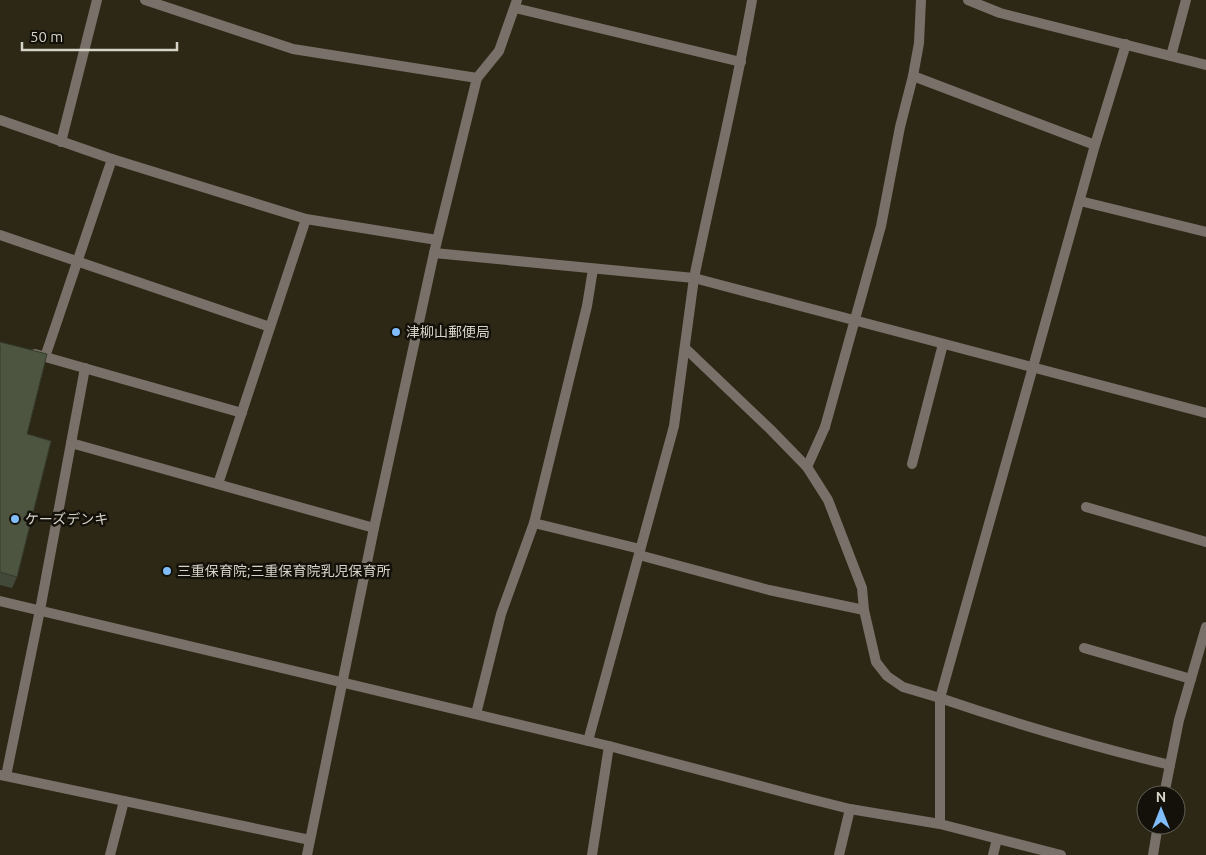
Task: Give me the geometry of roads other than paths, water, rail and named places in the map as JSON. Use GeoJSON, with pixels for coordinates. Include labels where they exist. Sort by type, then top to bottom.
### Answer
{"type":"FeatureCollection","features":[{"type":"Feature","properties":{"kind":"street"},"geometry":{"type":"LineString","coordinates":[[60,142],[97,0]]}},
{"type":"Feature","properties":{"kind":"street"},"geometry":{"type":"LineString","coordinates":[[145,0],[293,49],[477,78]]}},
{"type":"Feature","properties":{"kind":"street"},"geometry":{"type":"LineString","coordinates":[[588,741],[674,426],[694,278],[741,62],[752,0]]}},
{"type":"Feature","properties":{"kind":"street"},"geometry":{"type":"LineString","coordinates":[[807,467],[825,427],[881,226],[900,127],[919,43],[921,0]]}},
{"type":"Feature","properties":{"kind":"street"},"geometry":{"type":"LineString","coordinates":[[968,0],[1000,13],[1206,65]]}},
{"type":"Feature","properties":{"kind":"street"},"geometry":{"type":"LineString","coordinates":[[1171,56],[1186,0]]}},
{"type":"Feature","properties":{"kind":"street"},"geometry":{"type":"LineString","coordinates":[[307,855],[374,528],[437,240],[477,78],[499,51],[516,4],[741,62]]}},
{"type":"Feature","properties":{"kind":"street"},"geometry":{"type":"LineString","coordinates":[[940,824],[940,698],[1095,145],[1126,44]]}},
{"type":"Feature","properties":{"kind":"street"},"geometry":{"type":"LineString","coordinates":[[913,76],[1095,145]]}},
{"type":"Feature","properties":{"kind":"street"},"geometry":{"type":"LineString","coordinates":[[0,120],[112,159],[306,219],[437,240]]}},
{"type":"Feature","properties":{"kind":"street"},"geometry":{"type":"LineString","coordinates":[[45,357],[112,159]]}},
{"type":"Feature","properties":{"kind":"street"},"geometry":{"type":"LineString","coordinates":[[1080,200],[1206,232]]}},
{"type":"Feature","properties":{"kind":"street"},"geometry":{"type":"LineString","coordinates":[[218,484],[306,219]]}},
{"type":"Feature","properties":{"kind":"street"},"geometry":{"type":"LineString","coordinates":[[0,234],[270,327]]}},
{"type":"Feature","properties":{"kind":"street"},"geometry":{"type":"LineString","coordinates":[[434,253],[694,278],[1206,413]]}},
{"type":"Feature","properties":{"kind":"street"},"geometry":{"type":"LineString","coordinates":[[476,714],[501,614],[534,523],[587,306],[593,269]]}},
{"type":"Feature","properties":{"kind":"street"},"geometry":{"type":"LineString","coordinates":[[912,464],[943,344]]}},
{"type":"Feature","properties":{"kind":"street"},"geometry":{"type":"LineString","coordinates":[[685,348],[807,467],[828,500],[862,588],[864,610],[876,662],[887,676],[903,686],[1016,724],[1170,765]]}},
{"type":"Feature","properties":{"kind":"street"},"geometry":{"type":"LineString","coordinates":[[27,352],[242,412]]}},
{"type":"Feature","properties":{"kind":"street"},"geometry":{"type":"LineString","coordinates":[[85,368],[40,610],[3,775],[310,840]]}},
{"type":"Feature","properties":{"kind":"street"},"geometry":{"type":"LineString","coordinates":[[71,443],[374,528]]}},
{"type":"Feature","properties":{"kind":"street"},"geometry":{"type":"LineString","coordinates":[[1086,507],[1206,542]]}},
{"type":"Feature","properties":{"kind":"street"},"geometry":{"type":"LineString","coordinates":[[534,523],[769,590],[864,610]]}},
{"type":"Feature","properties":{"kind":"street"},"geometry":{"type":"LineString","coordinates":[[0,601],[609,746],[850,809],[940,824],[1061,855]]}},
{"type":"Feature","properties":{"kind":"street"},"geometry":{"type":"LineString","coordinates":[[1166,785],[1179,720],[1206,627]]}},
{"type":"Feature","properties":{"kind":"street"},"geometry":{"type":"LineString","coordinates":[[1084,648],[1191,679]]}},
{"type":"Feature","properties":{"kind":"street"},"geometry":{"type":"LineString","coordinates":[[1195,663],[1206,666]]}},
{"type":"Feature","properties":{"kind":"street"},"geometry":{"type":"LineString","coordinates":[[592,855],[609,746]]}},
{"type":"Feature","properties":{"kind":"street"},"geometry":{"type":"LineString","coordinates":[[110,855],[124,801]]}},
{"type":"Feature","properties":{"kind":"street"},"geometry":{"type":"LineString","coordinates":[[839,855],[850,809]]}},
{"type":"Feature","properties":{"kind":"street"},"geometry":{"type":"LineString","coordinates":[[1153,855],[1156,835]]}},
{"type":"Feature","properties":{"kind":"street"},"geometry":{"type":"LineString","coordinates":[[993,855],[997,839]]}},
{"type":"Feature","properties":{"kind":"place","name":"津柳山郵便局"},"geometry":{"type":"Point","coordinates":[396,332]}},
{"type":"Feature","properties":{"kind":"place","name":"ケーズデンキ"},"geometry":{"type":"Point","coordinates":[15,519]}},
{"type":"Feature","properties":{"kind":"place","name":"三重保育院;三重保育院乳児保育所"},"geometry":{"type":"Point","coordinates":[167,571]}}]}
